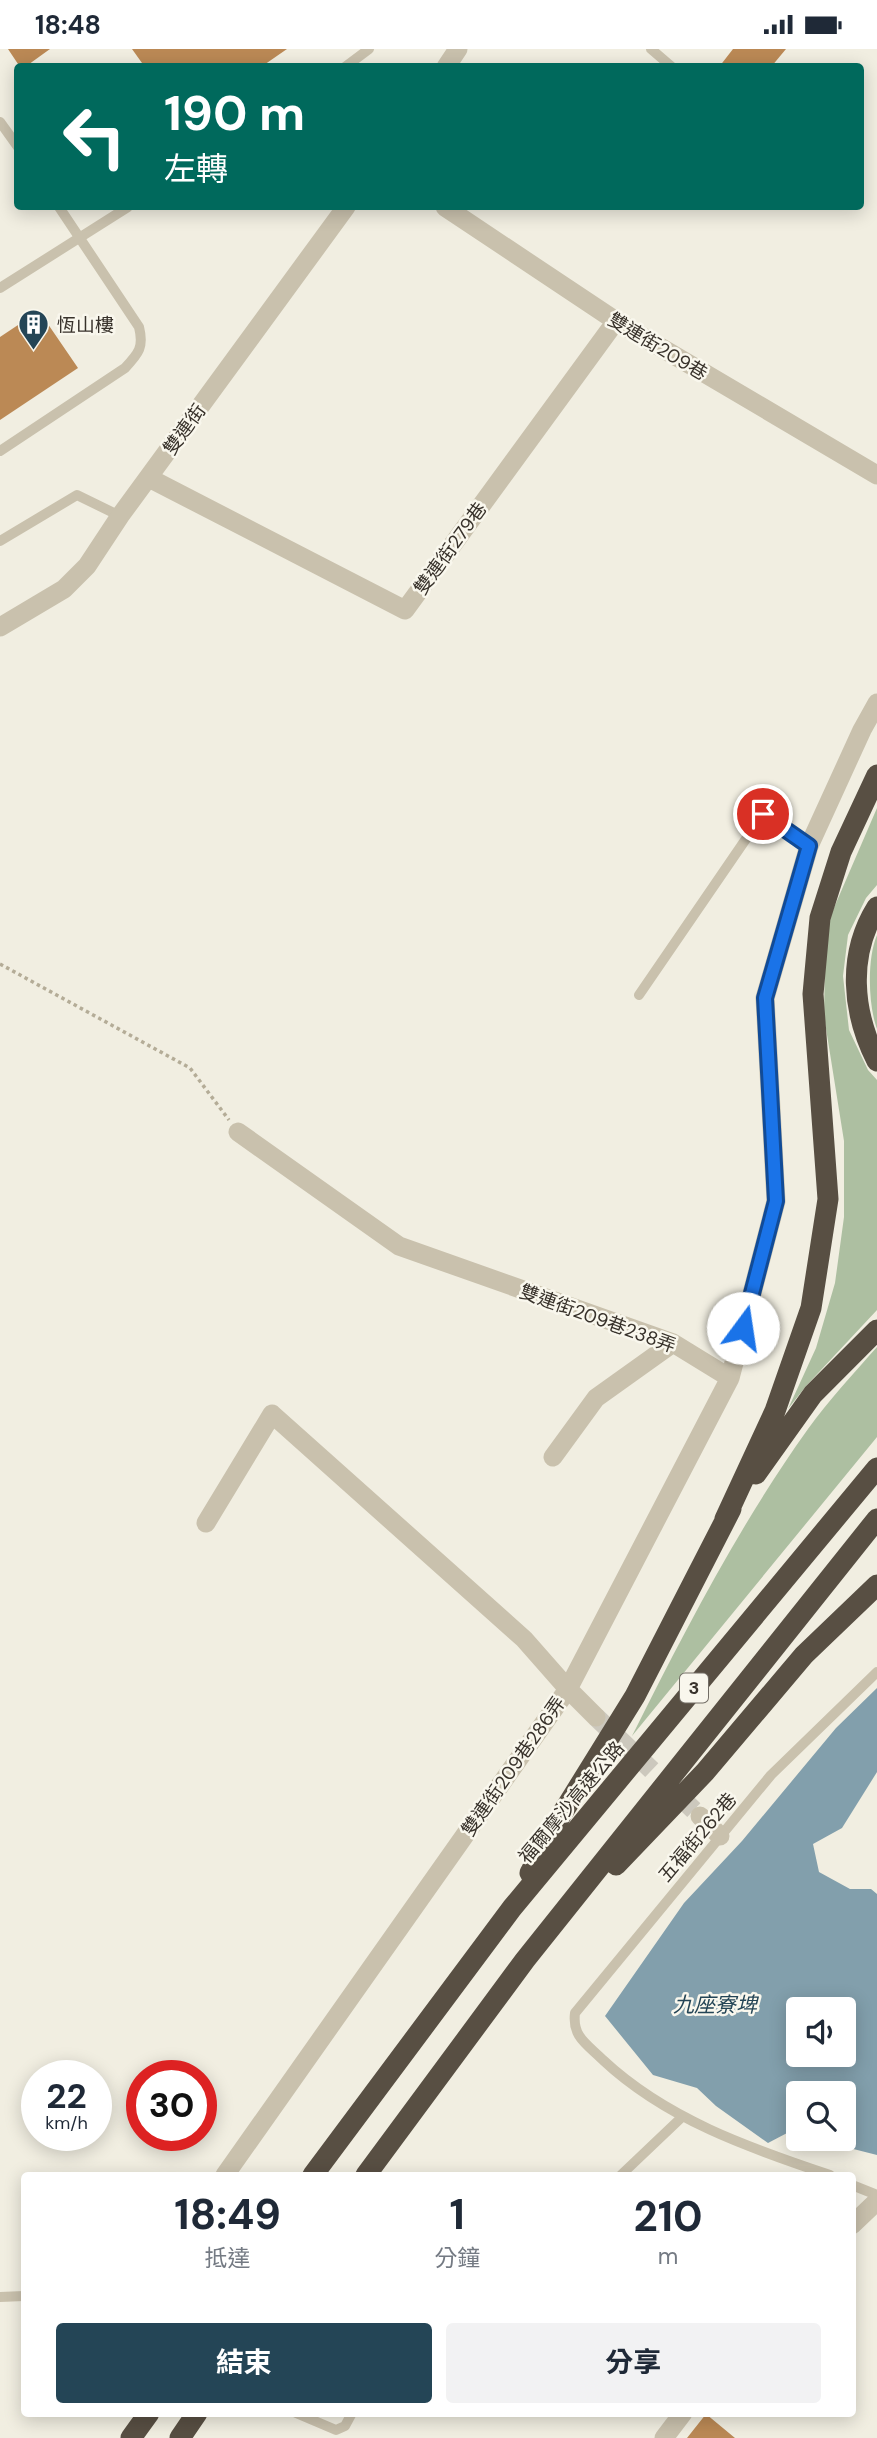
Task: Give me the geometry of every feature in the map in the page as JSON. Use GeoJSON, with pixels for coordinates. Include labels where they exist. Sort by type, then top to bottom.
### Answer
{"type":"FeatureCollection","features":[{"type":"Feature","properties":{"kind":"highway"},"geometry":{"type":"LineString","coordinates":[[512,1908],[559,1817],[635,1696],[725,1519],[775,1411],[811,1308],[828,1199],[813,993],[820,918],[841,852],[877,775]]}},
{"type":"Feature","properties":{"kind":"highway"},"geometry":{"type":"LineString","coordinates":[[877,907],[867,922],[858,952],[856,982],[857,1004],[865,1038],[877,1061]]}},
{"type":"Feature","properties":{"kind":"highway"},"geometry":{"type":"LineString","coordinates":[[725,1519],[813,1394],[877,1330]]}},
{"type":"Feature","properties":{"kind":"highway","name":"福爾摩沙高速公路"},"geometry":{"type":"LineString","coordinates":[[315,2172],[512,1908],[877,1468]]}},
{"type":"Feature","properties":{"kind":"highway","name":"3"},"geometry":{"type":"LineString","coordinates":[[368,2172],[525,1960],[877,1519]]}},
{"type":"Feature","properties":{"kind":"highway"},"geometry":{"type":"LineString","coordinates":[[525,1960],[705,1772],[804,1655],[877,1585]]}},
{"type":"Feature","properties":{"kind":"highway"},"geometry":{"type":"LineString","coordinates":[[131,2438],[146,2417]]}},
{"type":"Feature","properties":{"kind":"highway"},"geometry":{"type":"LineString","coordinates":[[180,2438],[194,2417]]}},
{"type":"Feature","properties":{"kind":"street","name":"雙連街"},"geometry":{"type":"LineString","coordinates":[[0,627],[64,589],[86,566],[344,210]]}},
{"type":"Feature","properties":{"kind":"street","name":"雙連街209巷"},"geometry":{"type":"LineString","coordinates":[[449,210],[615,321],[877,475]]}},
{"type":"Feature","properties":{"kind":"street","name":"雙連街279巷"},"geometry":{"type":"LineString","coordinates":[[149,478],[405,610],[615,321]]}},
{"type":"Feature","properties":{"kind":"street"},"geometry":{"type":"LineString","coordinates":[[596,1717],[568,1689],[730,1378],[776,1201],[765,998],[809,846],[877,703]]}},
{"type":"Feature","properties":{"kind":"street","name":"雙連街209巷238弄"},"geometry":{"type":"LineString","coordinates":[[238,1132],[399,1246],[673,1343],[730,1378]]}},
{"type":"Feature","properties":{"kind":"street"},"geometry":{"type":"LineString","coordinates":[[553,1457],[596,1398],[673,1343]]}},
{"type":"Feature","properties":{"kind":"street","name":"雙連街209巷286弄"},"geometry":{"type":"LineString","coordinates":[[206,1523],[272,1414],[524,1639],[568,1689],[227,2172]]}},
{"type":"Feature","properties":{"kind":"street"},"geometry":{"type":"LineString","coordinates":[[700,1816],[720,1836]]}},
{"type":"Feature","properties":{"kind":"street"},"geometry":{"type":"LineString","coordinates":[[856,2221],[877,2201]]}},
{"type":"Feature","properties":{"kind":"street"},"geometry":{"type":"LineString","coordinates":[[664,2438],[680,2417]]}},
{"type":"Feature","properties":{"kind":"lane"},"geometry":{"type":"LineString","coordinates":[[651,49],[667,63]]}},
{"type":"Feature","properties":{"kind":"lane"},"geometry":{"type":"LineString","coordinates":[[350,63],[366,50]]}},
{"type":"Feature","properties":{"kind":"lane"},"geometry":{"type":"LineString","coordinates":[[0,122],[14,141]]}},
{"type":"Feature","properties":{"kind":"lane"},"geometry":{"type":"LineString","coordinates":[[0,451],[125,368],[139,353],[142,338],[139,327],[61,210]]}},
{"type":"Feature","properties":{"kind":"lane"},"geometry":{"type":"LineString","coordinates":[[0,288],[123,210]]}},
{"type":"Feature","properties":{"kind":"lane"},"geometry":{"type":"LineString","coordinates":[[0,541],[76,495],[120,516]]}},
{"type":"Feature","properties":{"kind":"lane"},"geometry":{"type":"LineString","coordinates":[[639,995],[763,814],[809,846]]}},
{"type":"Feature","properties":{"kind":"lane","name":"五福街262巷"},"geometry":{"type":"LineString","coordinates":[[682,2117],[627,2082],[581,2039],[573,2026],[575,2013],[771,1775],[877,1672]]}},
{"type":"Feature","properties":{"kind":"lane"},"geometry":{"type":"LineString","coordinates":[[624,2172],[682,2117],[778,2158],[821,2172]]}},
{"type":"Feature","properties":{"kind":"lane"},"geometry":{"type":"LineString","coordinates":[[856,2187],[877,2195]]}},
{"type":"Feature","properties":{"kind":"lane"},"geometry":{"type":"LineString","coordinates":[[0,2297],[21,2296]]}},
{"type":"Feature","properties":{"kind":"lane"},"geometry":{"type":"LineString","coordinates":[[305,2417],[336,2430],[345,2426],[350,2417]]}},
{"type":"Feature","properties":{"kind":"path"},"geometry":{"type":"LineString","coordinates":[[0,964],[190,1068],[238,1132]]}},
{"type":"Feature","properties":{"kind":"green space"},"geometry":{"type":"Polygon","coordinates":[[[877,808],[877,885],[866,898],[848,935],[843,976],[849,1030],[868,1070],[877,1080],[877,1310],[788,1409],[816,1348],[835,1283],[844,1217],[844,1141],[824,1016],[825,959],[830,917],[877,808]]]}},
{"type":"Feature","properties":{"kind":"green space"},"geometry":{"type":"Polygon","coordinates":[[[877,935],[877,1029],[870,982],[877,935]]]}},
{"type":"Feature","properties":{"kind":"green space"},"geometry":{"type":"Polygon","coordinates":[[[877,1347],[877,1437],[632,1736],[693,1618],[759,1502],[816,1418],[877,1347]]]}},
{"type":"Feature","properties":{"kind":"water","name":"九座寮埤"},"geometry":{"type":"Polygon","coordinates":[[[877,1688],[877,1772],[842,1828],[813,1844],[819,1872],[850,1889],[871,1889],[877,1894],[877,2155],[856,2150],[856,2081],[786,2081],[786,2134],[768,2143],[716,2106],[697,2088],[653,2075],[605,2016],[684,1903],[742,1841],[836,1728],[877,1688]]]}},
{"type":"Feature","properties":{"kind":"building"},"geometry":{"type":"Polygon","coordinates":[[[8,49],[50,49],[31,63],[17,63],[8,49]]]}},
{"type":"Feature","properties":{"kind":"building"},"geometry":{"type":"Polygon","coordinates":[[[132,49],[287,49],[267,63],[142,63],[132,49]]]}},
{"type":"Feature","properties":{"kind":"building"},"geometry":{"type":"Polygon","coordinates":[[[733,49],[786,49],[774,63],[722,63],[733,49]]]}},
{"type":"Feature","properties":{"kind":"building","name":"恆山樓"},"geometry":{"type":"Polygon","coordinates":[[[39,311],[78,368],[0,420],[0,337],[39,311]]]}},
{"type":"Feature","properties":{"kind":"building"},"geometry":{"type":"Polygon","coordinates":[[[704,2417],[710,2417],[735,2438],[687,2438],[704,2417]]]}},
{"type":"Feature","properties":{"kind":"tunnel"},"geometry":{"type":"LineString","coordinates":[[596,1717],[700,1816]]}},
{"type":"Feature","properties":{"kind":"place","name":"恆山樓"},"geometry":{"type":"Point","coordinates":[34,352]}},
{"type":"Feature","properties":{"kind":"route"},"geometry":{"type":"LineString","coordinates":[[743,1328],[776,1201],[765,998],[809,846],[763,814]]}}]}
